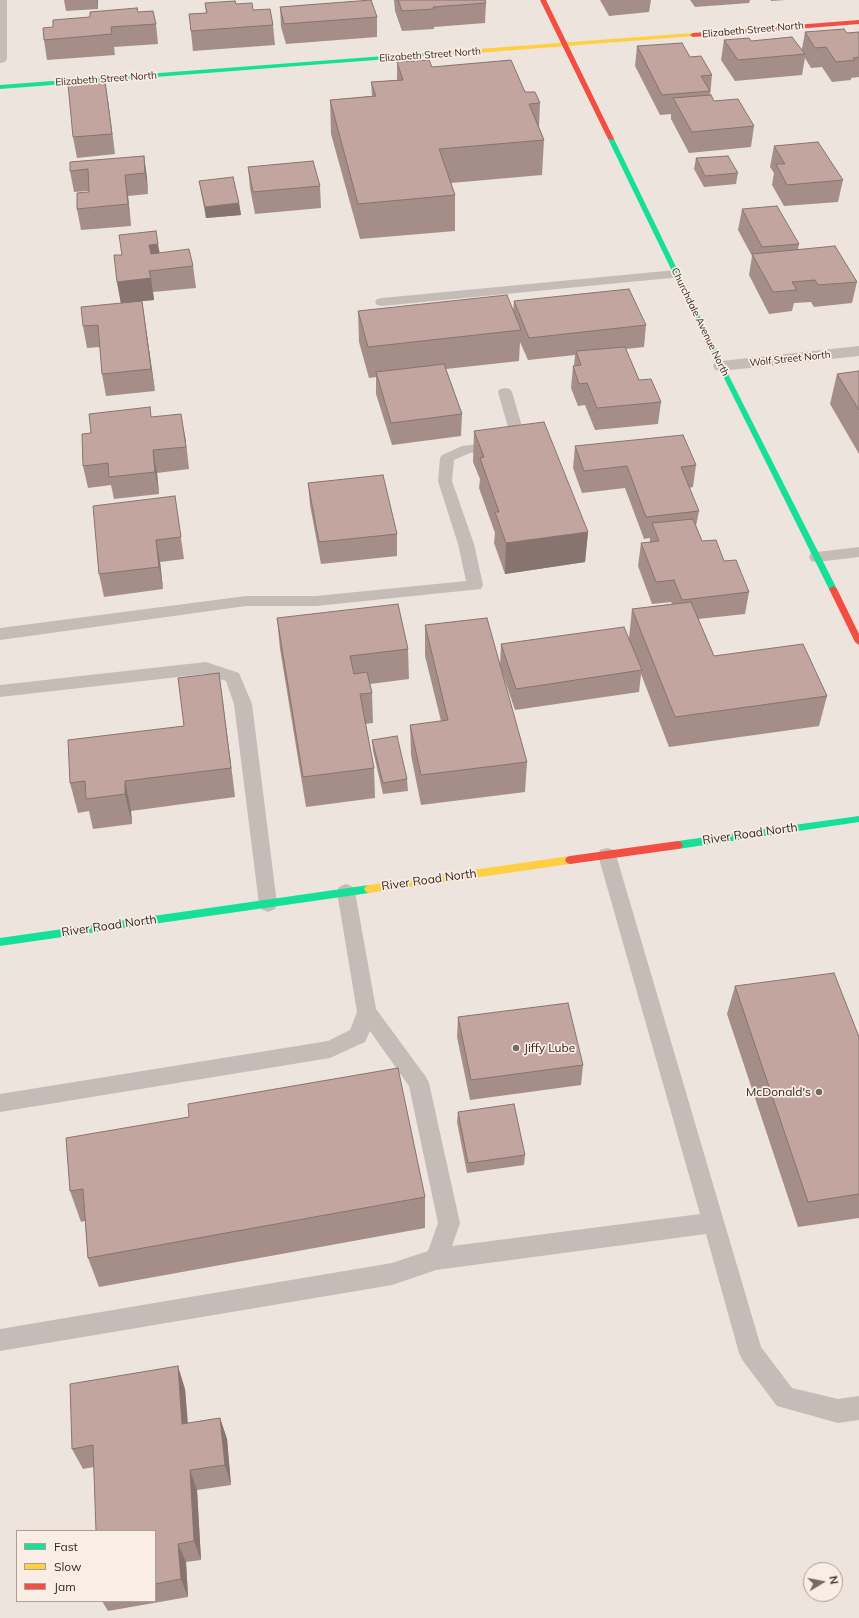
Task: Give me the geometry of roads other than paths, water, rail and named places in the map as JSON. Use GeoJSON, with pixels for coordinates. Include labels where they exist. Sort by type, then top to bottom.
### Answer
{"type":"FeatureCollection","features":[{"type":"Feature","properties":{"kind":"street"},"geometry":{"type":"LineString","coordinates":[[0,0],[0,59]]}},
{"type":"Feature","properties":{"kind":"street","name":"Churchdale Avenue North"},"geometry":{"type":"LineString","coordinates":[[543,0],[721,366],[859,642]]}},
{"type":"Feature","properties":{"kind":"street","name":"Elizabeth Street North"},"geometry":{"type":"LineString","coordinates":[[0,87],[859,22]]}},
{"type":"Feature","properties":{"kind":"street","name":"Wolf Street North"},"geometry":{"type":"LineString","coordinates":[[721,366],[859,351]]}},
{"type":"Feature","properties":{"kind":"street","name":"River Road North"},"geometry":{"type":"LineString","coordinates":[[0,942],[859,818]]}},
{"type":"Feature","properties":{"kind":"lane"},"geometry":{"type":"LineString","coordinates":[[382,302],[676,274]]}},
{"type":"Feature","properties":{"kind":"lane"},"geometry":{"type":"LineString","coordinates":[[0,634],[246,601],[316,601],[475,585],[466,544],[445,482],[447,458],[467,449],[505,445],[519,440],[505,392]]}},
{"type":"Feature","properties":{"kind":"lane"},"geometry":{"type":"LineString","coordinates":[[817,557],[859,552]]}},
{"type":"Feature","properties":{"kind":"lane"},"geometry":{"type":"LineString","coordinates":[[0,691],[206,668],[233,677],[243,704],[268,904]]}},
{"type":"Feature","properties":{"kind":"lane"},"geometry":{"type":"LineString","coordinates":[[607,855],[751,1353],[784,1398],[838,1411],[859,1408]]}},
{"type":"Feature","properties":{"kind":"lane"},"geometry":{"type":"LineString","coordinates":[[346,892],[367,1012],[419,1083],[449,1223],[436,1259]]}},
{"type":"Feature","properties":{"kind":"lane"},"geometry":{"type":"LineString","coordinates":[[0,1103],[330,1050],[358,1036],[367,1012]]}},
{"type":"Feature","properties":{"kind":"lane"},"geometry":{"type":"LineString","coordinates":[[0,1340],[392,1274],[436,1259],[713,1223]]}},
{"type":"Feature","properties":{"kind":"place","name":"Jiffy Lube"},"geometry":{"type":"Point","coordinates":[516,1048]}},
{"type":"Feature","properties":{"kind":"place","name":"McDonald's"},"geometry":{"type":"Point","coordinates":[819,1092]}}]}
